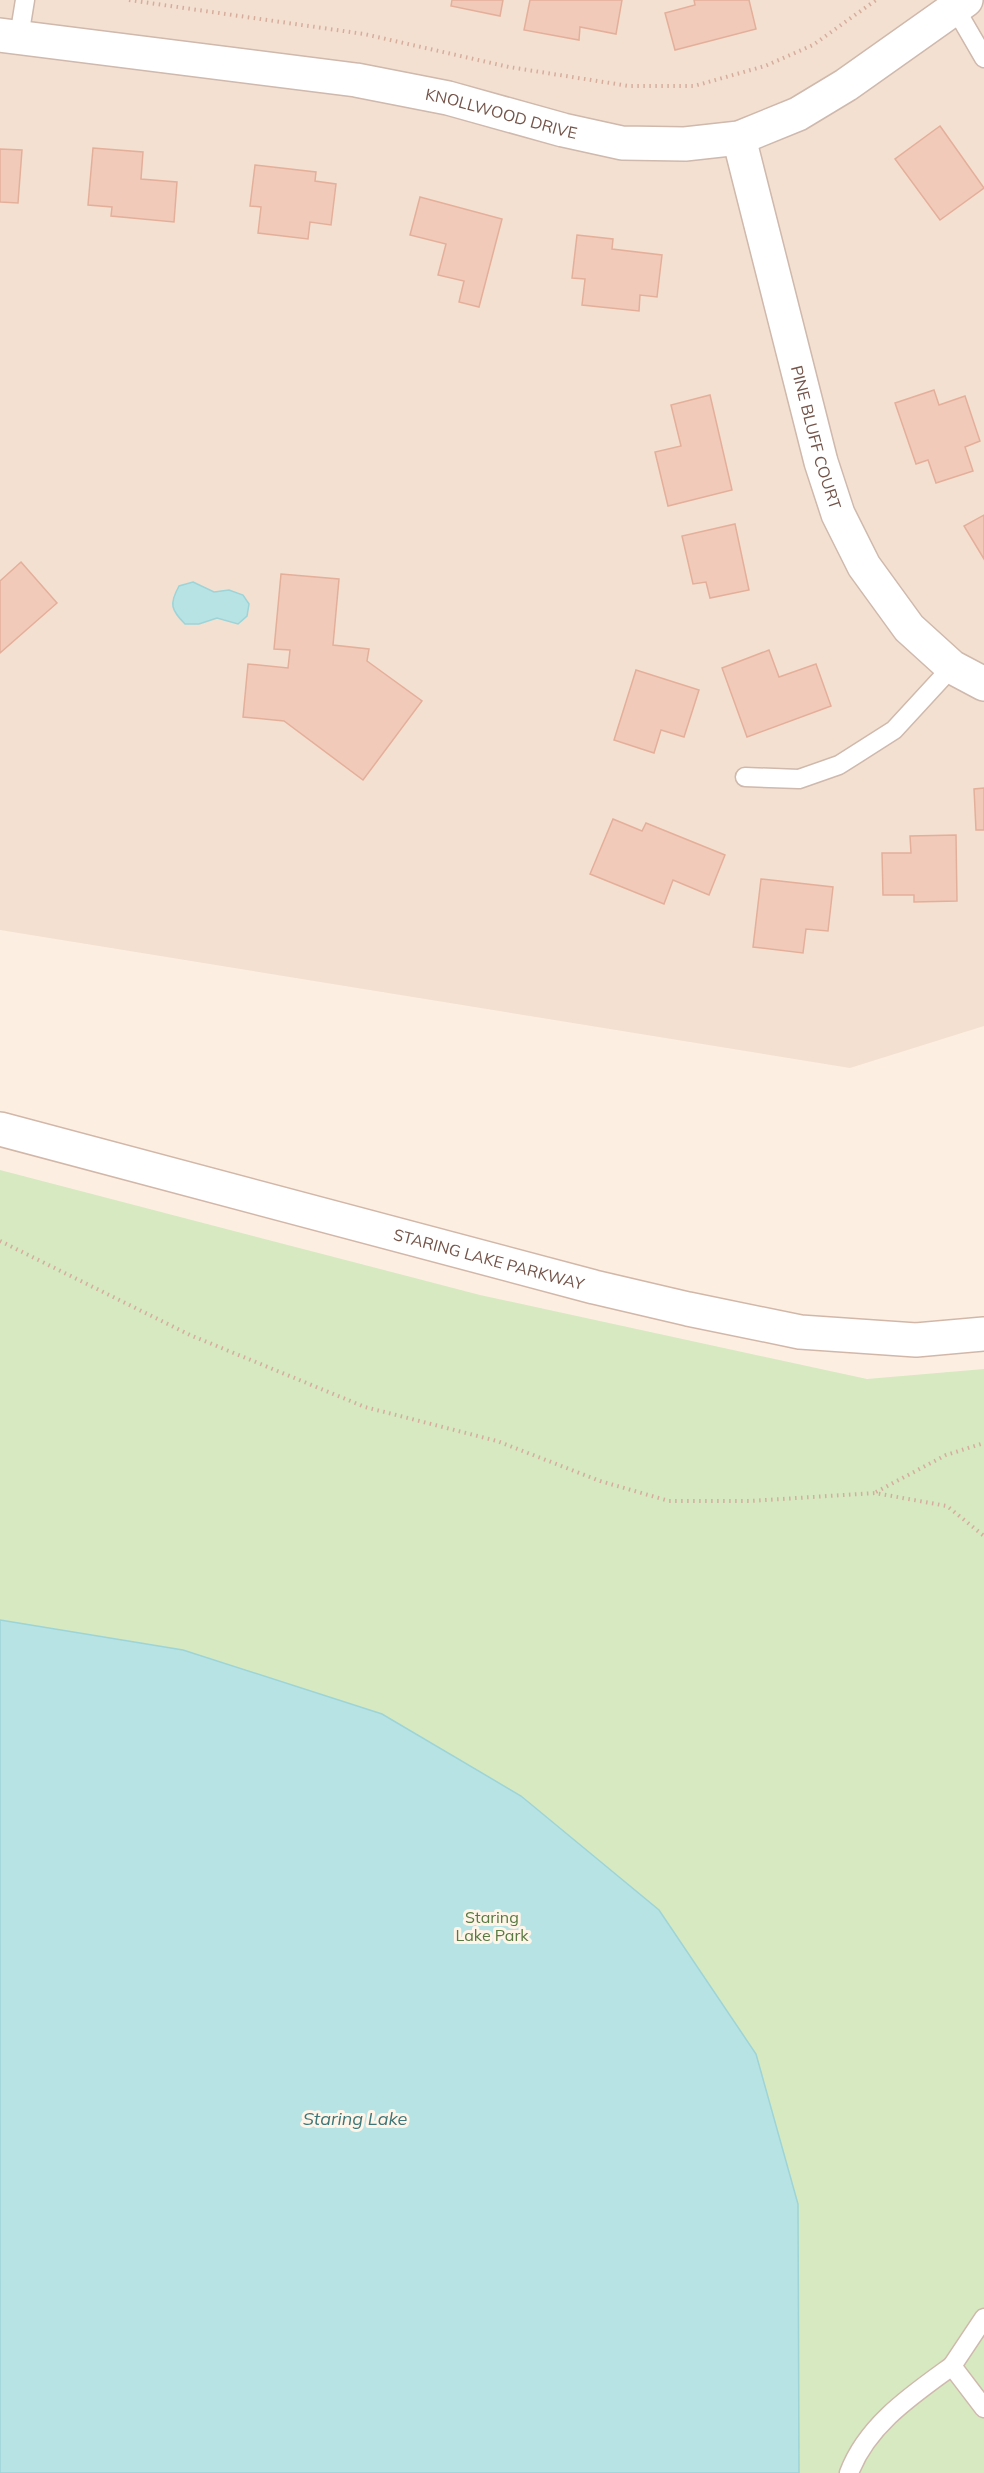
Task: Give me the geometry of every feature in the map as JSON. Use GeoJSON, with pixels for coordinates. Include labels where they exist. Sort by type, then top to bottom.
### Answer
{"type":"FeatureCollection","features":[{"type":"Feature","properties":{"kind":"street","name":"KNOLLWOOD DRIVE"},"geometry":{"type":"LineString","coordinates":[[10,36],[356,80],[447,98],[563,130],[622,143],[686,144],[739,138],[798,114],[846,85],[961,4]]}},
{"type":"Feature","properties":{"kind":"street","name":"PINE BLUFF COURT"},"geometry":{"type":"LineString","coordinates":[[739,138],[821,462],[838,514],[864,566],[909,628],[952,667],[984,684]]}},
{"type":"Feature","properties":{"kind":"street","name":"STARING LAKE PARKWAY"},"geometry":{"type":"LineString","coordinates":[[0,1129],[594,1287],[688,1309],[800,1332],[916,1340],[984,1334]]}},
{"type":"Feature","properties":{"kind":"lane"},"geometry":{"type":"LineString","coordinates":[[10,36],[25,0]]}},
{"type":"Feature","properties":{"kind":"lane"},"geometry":{"type":"LineString","coordinates":[[961,4],[984,58]]}},
{"type":"Feature","properties":{"kind":"lane"},"geometry":{"type":"LineString","coordinates":[[745,777],[799,778],[839,765],[894,730],[952,667]]}},
{"type":"Feature","properties":{"kind":"lane"},"geometry":{"type":"LineString","coordinates":[[849,2473],[866,2442],[882,2423],[905,2400],[952,2366],[984,2318]]}},
{"type":"Feature","properties":{"kind":"lane"},"geometry":{"type":"LineString","coordinates":[[952,2366],[984,2408]]}},
{"type":"Feature","properties":{"kind":"path"},"geometry":{"type":"LineString","coordinates":[[129,0],[364,34],[509,67],[629,86],[694,86],[765,66],[813,45],[876,0]]}},
{"type":"Feature","properties":{"kind":"path"},"geometry":{"type":"LineString","coordinates":[[0,1241],[190,1335],[365,1407],[497,1441],[600,1481],[669,1502],[750,1501],[875,1493],[947,1506],[984,1536]]}},
{"type":"Feature","properties":{"kind":"path"},"geometry":{"type":"LineString","coordinates":[[875,1493],[946,1455],[984,1443]]}},
{"type":"Feature","properties":{"kind":"shaded area"},"geometry":{"type":"Polygon","coordinates":[[[0,0],[984,0],[984,1026],[850,1068],[0,930],[0,0]]]}},
{"type":"Feature","properties":{"kind":"green space","name":"Staring Lake Park"},"geometry":{"type":"Polygon","coordinates":[[[0,1170],[480,1295],[867,1379],[984,1369],[984,2473],[0,2473],[0,1170]]]}},
{"type":"Feature","properties":{"kind":"water"},"geometry":{"type":"Polygon","coordinates":[[[193,582],[214,592],[229,590],[243,595],[249,604],[247,616],[238,624],[217,618],[199,624],[185,624],[174,611],[173,602],[179,586],[193,582]]]}},
{"type":"Feature","properties":{"kind":"water","name":"Staring Lake"},"geometry":{"type":"Polygon","coordinates":[[[0,1620],[183,1650],[382,1714],[521,1796],[659,1910],[756,2054],[798,2204],[799,2473],[0,2473],[0,1620]]]}},
{"type":"Feature","properties":{"kind":"building"},"geometry":{"type":"Polygon","coordinates":[[[452,0],[503,0],[500,16],[451,6],[452,0]]]}},
{"type":"Feature","properties":{"kind":"building"},"geometry":{"type":"Polygon","coordinates":[[[530,0],[622,0],[616,34],[580,27],[579,40],[524,30],[530,0]]]}},
{"type":"Feature","properties":{"kind":"building"},"geometry":{"type":"Polygon","coordinates":[[[694,0],[749,0],[756,29],[675,50],[665,13],[695,5],[694,0]]]}},
{"type":"Feature","properties":{"kind":"building"},"geometry":{"type":"Polygon","coordinates":[[[940,126],[984,188],[940,220],[895,159],[940,126]]]}},
{"type":"Feature","properties":{"kind":"building"},"geometry":{"type":"Polygon","coordinates":[[[93,148],[143,152],[141,179],[177,182],[174,222],[111,216],[112,207],[88,205],[93,148]]]}},
{"type":"Feature","properties":{"kind":"building"},"geometry":{"type":"Polygon","coordinates":[[[0,149],[22,150],[18,203],[0,202],[0,149]]]}},
{"type":"Feature","properties":{"kind":"building"},"geometry":{"type":"Polygon","coordinates":[[[255,165],[316,172],[315,181],[336,184],[331,225],[310,222],[308,239],[258,233],[261,207],[250,206],[255,165]]]}},
{"type":"Feature","properties":{"kind":"building"},"geometry":{"type":"Polygon","coordinates":[[[420,197],[502,219],[479,307],[459,302],[464,281],[438,275],[446,244],[410,235],[420,197]]]}},
{"type":"Feature","properties":{"kind":"building"},"geometry":{"type":"Polygon","coordinates":[[[577,235],[613,239],[612,249],[662,255],[657,297],[640,295],[639,311],[582,305],[585,279],[572,278],[577,235]]]}},
{"type":"Feature","properties":{"kind":"building"},"geometry":{"type":"Polygon","coordinates":[[[934,390],[939,405],[965,396],[980,441],[965,447],[973,471],[936,483],[928,460],[916,464],[895,403],[934,390]]]}},
{"type":"Feature","properties":{"kind":"building"},"geometry":{"type":"Polygon","coordinates":[[[710,395],[732,490],[668,506],[655,452],[681,446],[671,405],[710,395]]]}},
{"type":"Feature","properties":{"kind":"building"},"geometry":{"type":"Polygon","coordinates":[[[984,515],[984,559],[964,526],[984,515]]]}},
{"type":"Feature","properties":{"kind":"building"},"geometry":{"type":"Polygon","coordinates":[[[735,524],[749,590],[710,598],[706,582],[693,584],[682,536],[735,524]]]}},
{"type":"Feature","properties":{"kind":"building"},"geometry":{"type":"Polygon","coordinates":[[[21,562],[57,603],[0,653],[0,581],[21,562]]]}},
{"type":"Feature","properties":{"kind":"building"},"geometry":{"type":"Polygon","coordinates":[[[281,574],[339,579],[333,645],[369,649],[367,661],[422,701],[363,780],[284,721],[243,717],[248,664],[288,668],[290,650],[274,649],[281,574]]]}},
{"type":"Feature","properties":{"kind":"building"},"geometry":{"type":"Polygon","coordinates":[[[769,650],[779,677],[816,664],[831,706],[747,737],[722,668],[769,650]]]}},
{"type":"Feature","properties":{"kind":"building"},"geometry":{"type":"Polygon","coordinates":[[[636,670],[699,690],[684,737],[661,730],[654,753],[614,740],[636,670]]]}},
{"type":"Feature","properties":{"kind":"building"},"geometry":{"type":"Polygon","coordinates":[[[984,788],[984,830],[976,830],[974,789],[984,788]]]}},
{"type":"Feature","properties":{"kind":"building"},"geometry":{"type":"Polygon","coordinates":[[[613,819],[642,831],[646,823],[725,855],[709,895],[673,880],[664,904],[590,874],[613,819]]]}},
{"type":"Feature","properties":{"kind":"building"},"geometry":{"type":"Polygon","coordinates":[[[956,835],[957,901],[914,902],[914,895],[883,895],[882,853],[911,853],[910,836],[956,835]]]}},
{"type":"Feature","properties":{"kind":"building"},"geometry":{"type":"Polygon","coordinates":[[[761,879],[833,887],[828,931],[806,929],[803,953],[753,947],[761,879]]]}}]}
